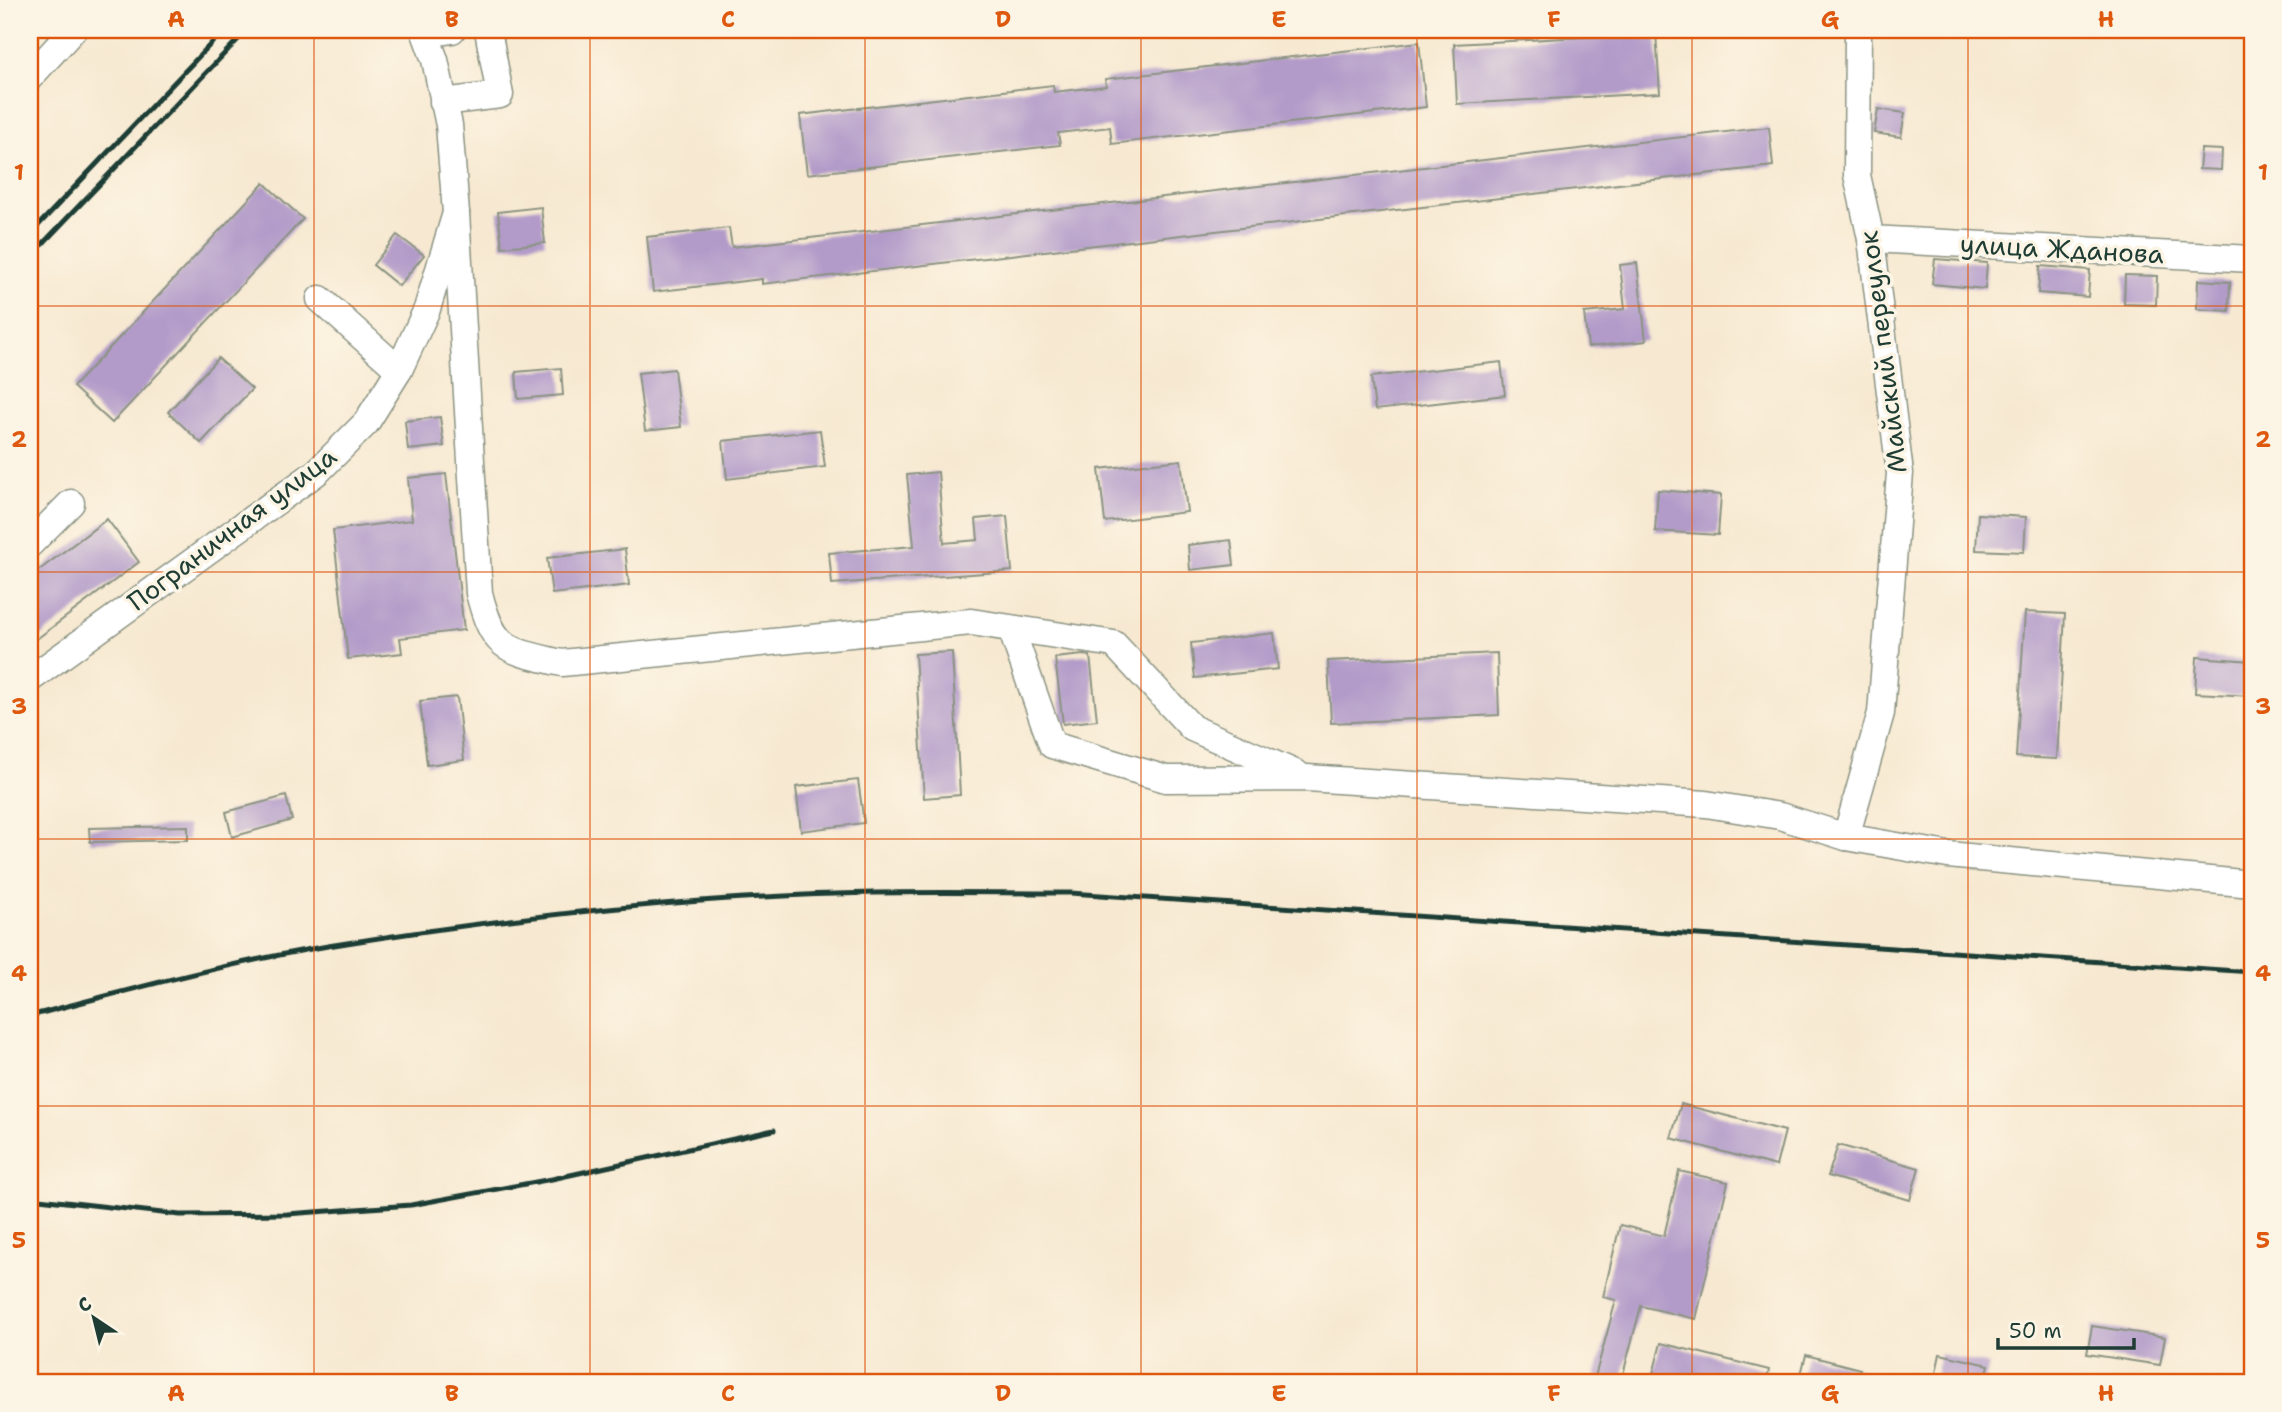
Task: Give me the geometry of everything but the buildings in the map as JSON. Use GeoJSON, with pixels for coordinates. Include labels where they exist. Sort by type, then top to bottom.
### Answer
{"type":"FeatureCollection","features":[{"type":"Feature","properties":{"kind":"street"},"geometry":{"type":"LineString","coordinates":[[30,76],[73,30]]}},
{"type":"Feature","properties":{"kind":"street"},"geometry":{"type":"LineString","coordinates":[[443,102],[500,95],[488,30]]}},
{"type":"Feature","properties":{"kind":"street","name":"Майский переулок"},"geometry":{"type":"LineString","coordinates":[[1846,837],[1881,713],[1900,473],[1871,239],[1857,175],[1858,30]]}},
{"type":"Feature","properties":{"kind":"street","name":"Пограничная улица"},"geometry":{"type":"LineString","coordinates":[[30,679],[317,472],[366,423],[399,370],[427,309],[456,213],[449,125],[435,60],[434,31]]}},
{"type":"Feature","properties":{"kind":"street"},"geometry":{"type":"LineString","coordinates":[[456,213],[479,593],[488,628],[510,650],[562,663],[971,622],[1012,631],[1114,645],[1192,728],[1307,779]]}},
{"type":"Feature","properties":{"kind":"street","name":"улица Жданова"},"geometry":{"type":"LineString","coordinates":[[1871,239],[2252,259]]}},
{"type":"Feature","properties":{"kind":"street"},"geometry":{"type":"LineString","coordinates":[[320,299],[399,370]]}},
{"type":"Feature","properties":{"kind":"street"},"geometry":{"type":"LineString","coordinates":[[30,544],[71,503]]}},
{"type":"Feature","properties":{"kind":"street"},"geometry":{"type":"LineString","coordinates":[[1012,631],[1052,745],[1166,779],[1307,779],[1706,804],[1780,816],[1846,837],[1948,855],[2252,884]]}},
{"type":"Feature","properties":{"kind":"railway"},"geometry":{"type":"LineString","coordinates":[[30,234],[224,30]]}},
{"type":"Feature","properties":{"kind":"railway"},"geometry":{"type":"LineString","coordinates":[[30,257],[247,30]]}},
{"type":"Feature","properties":{"kind":"railway"},"geometry":{"type":"LineString","coordinates":[[30,1016],[253,960],[396,936],[532,917],[669,903],[875,893],[1070,893],[2252,972]]}},
{"type":"Feature","properties":{"kind":"railway"},"geometry":{"type":"LineString","coordinates":[[30,1198],[180,1215],[287,1214],[411,1205],[552,1179],[774,1130]]}}]}
